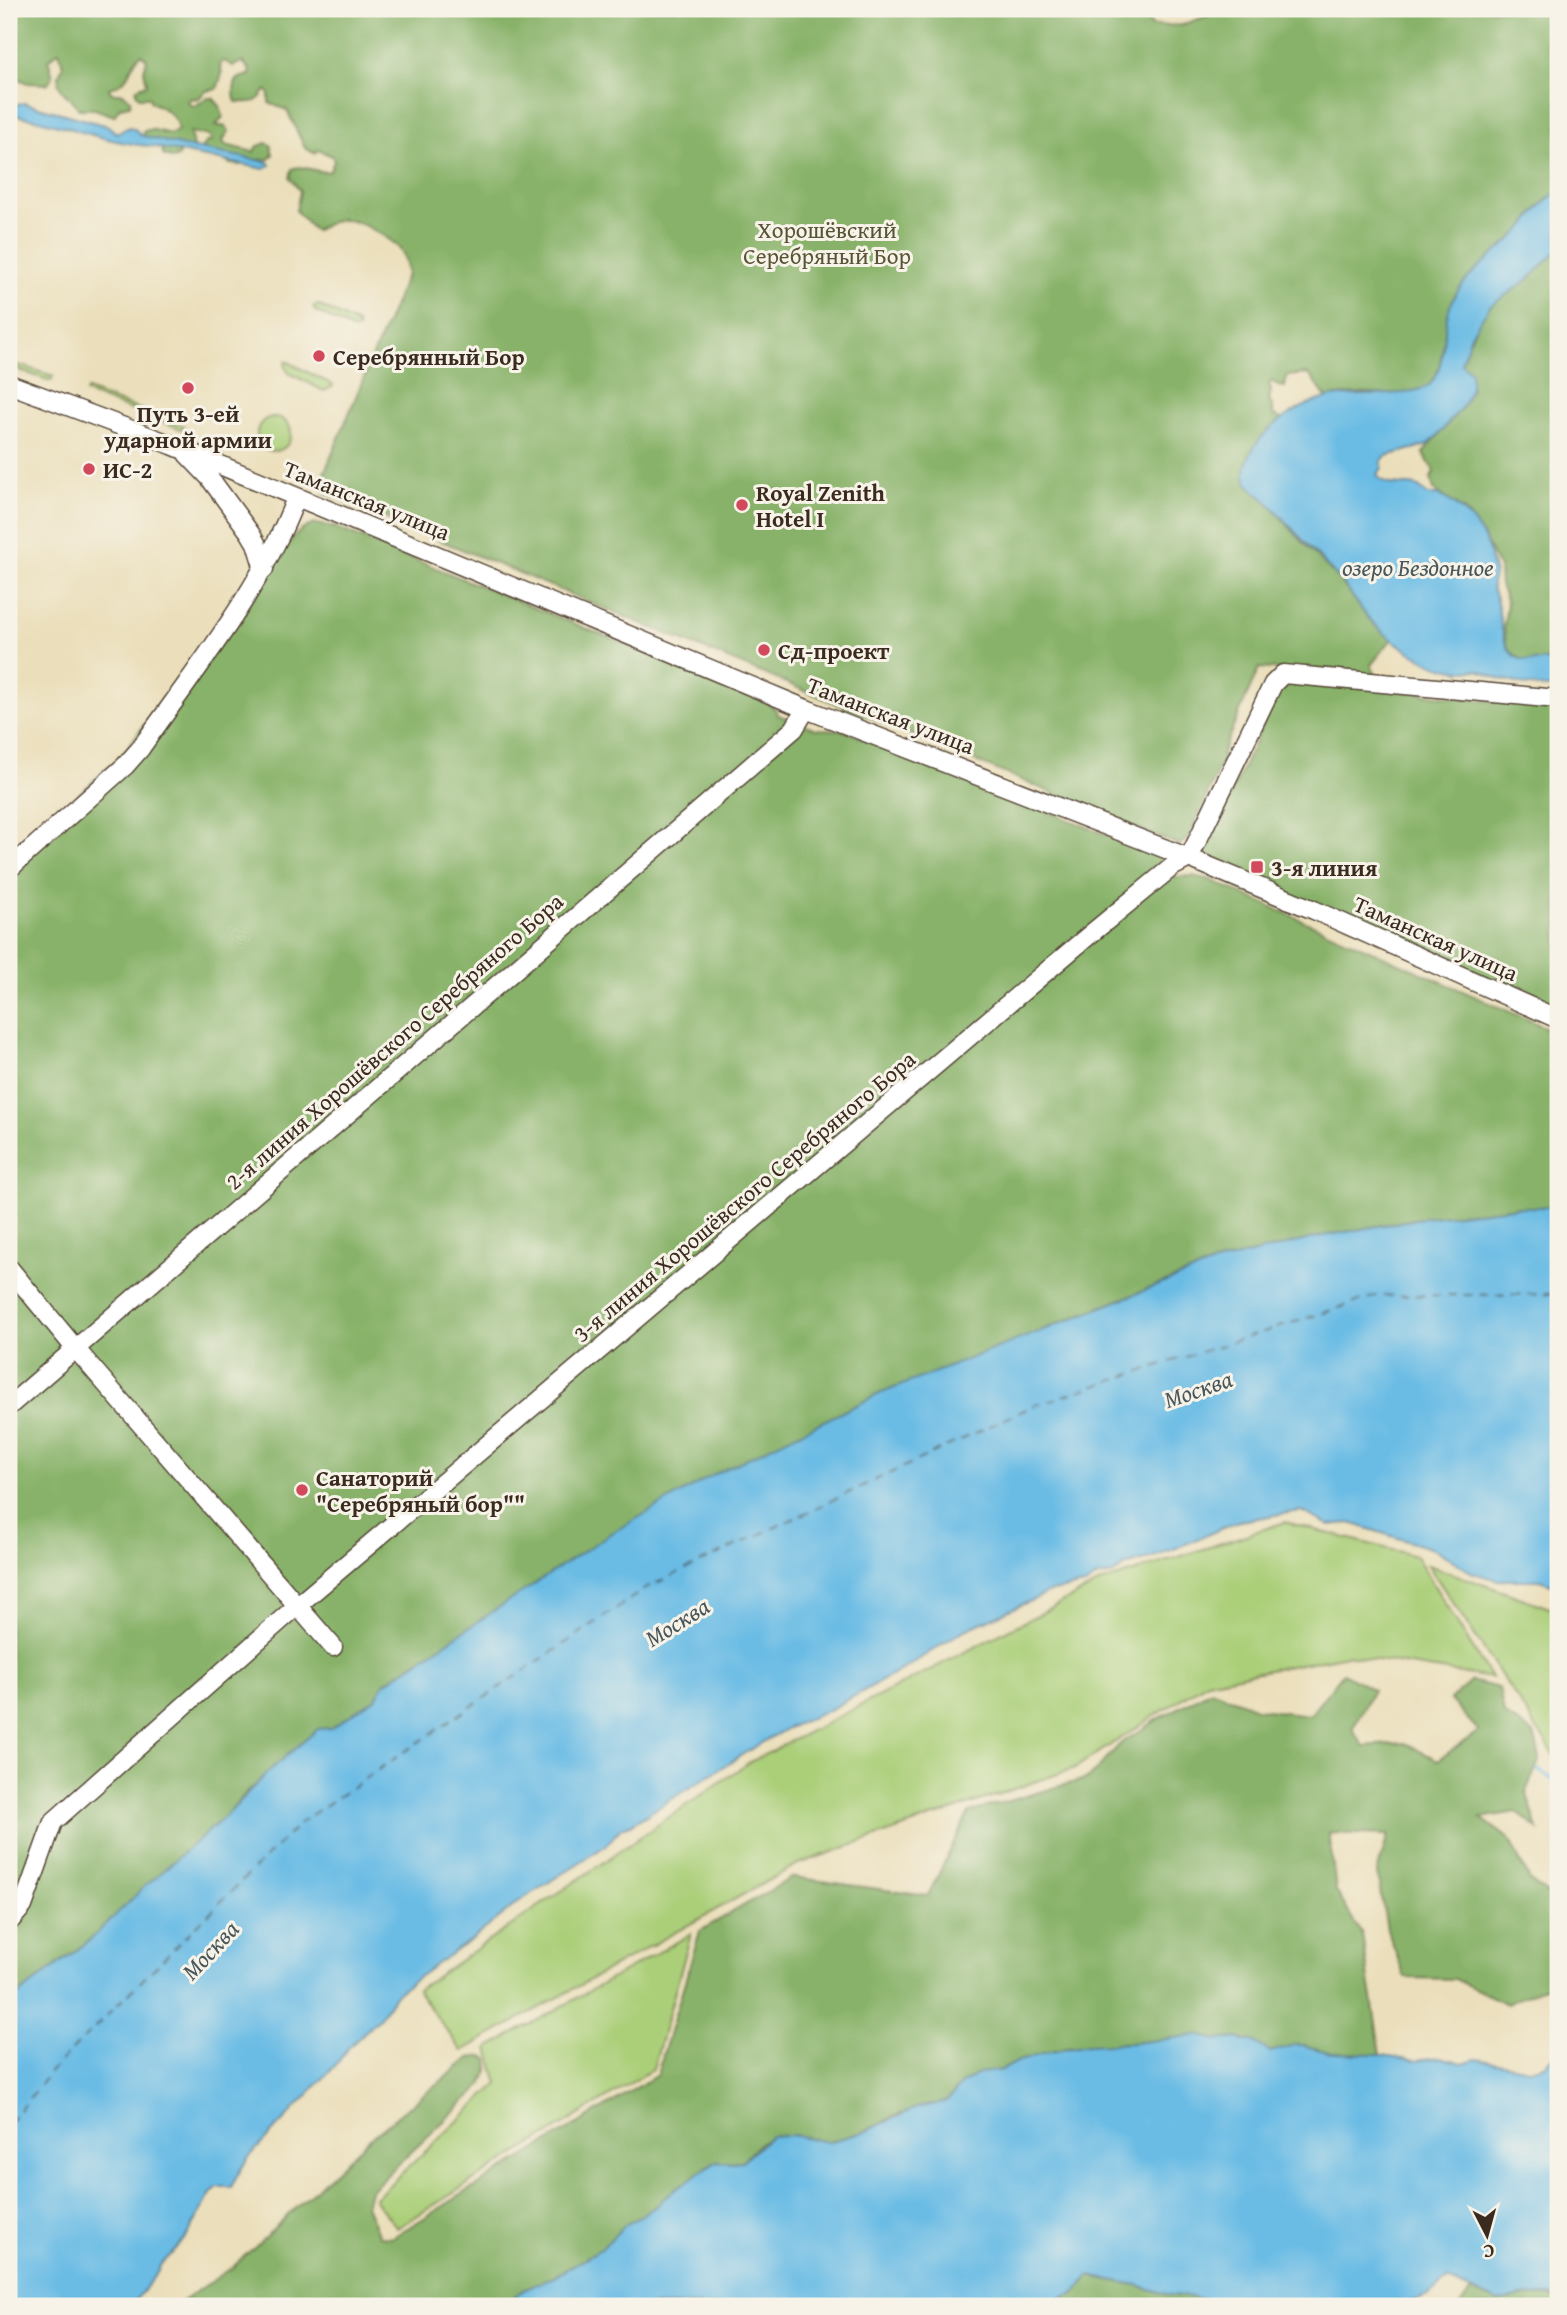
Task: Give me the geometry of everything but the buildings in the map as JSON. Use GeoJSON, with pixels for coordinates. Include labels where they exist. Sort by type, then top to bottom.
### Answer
{"type":"FeatureCollection","features":[{"type":"Feature","properties":{"kind":"street","name":"Таманская улица"},"geometry":{"type":"LineString","coordinates":[[9,384],[172,444],[216,472],[293,507],[1189,858],[1314,910],[1558,1019]]}},
{"type":"Feature","properties":{"kind":"street"},"geometry":{"type":"LineString","coordinates":[[216,472],[257,543],[264,569]]}},
{"type":"Feature","properties":{"kind":"street"},"geometry":{"type":"LineString","coordinates":[[244,523],[265,531],[283,523],[293,507]]}},
{"type":"Feature","properties":{"kind":"street"},"geometry":{"type":"LineString","coordinates":[[9,869],[125,766],[264,569],[293,507]]}},
{"type":"Feature","properties":{"kind":"street"},"geometry":{"type":"LineString","coordinates":[[1189,858],[1273,684],[1283,674],[1558,699]]}},
{"type":"Feature","properties":{"kind":"street","name":"2-я линия Хорошёвского Серебряного Бора"},"geometry":{"type":"LineString","coordinates":[[9,1406],[794,729],[806,709]]}},
{"type":"Feature","properties":{"kind":"street","name":"3-я линия Хорошёвского Серебряного Бора"},"geometry":{"type":"LineString","coordinates":[[9,1922],[23,1906],[53,1822],[298,1605],[1087,937],[1172,867],[1189,858]]}},
{"type":"Feature","properties":{"kind":"street"},"geometry":{"type":"LineString","coordinates":[[9,1268],[333,1647]]}},
{"type":"Feature","properties":{"kind":"green space","name":"Хорошёвский Серебряный Бор"},"geometry":{"type":"Polygon","coordinates":[[[9,9],[1141,9],[1152,26],[1182,25],[1226,9],[1558,9],[1558,192],[1546,200],[1458,294],[1449,314],[1436,374],[1431,383],[1423,389],[1400,394],[1355,394],[1327,398],[1308,374],[1287,376],[1285,387],[1272,381],[1269,384],[1269,401],[1273,414],[1282,420],[1265,434],[1256,447],[1247,484],[1267,501],[1337,577],[1374,624],[1392,639],[1371,665],[1377,678],[1259,668],[1188,839],[1179,845],[325,493],[321,481],[407,274],[406,261],[401,251],[382,235],[352,221],[334,221],[315,231],[296,211],[300,191],[290,178],[292,169],[302,167],[325,172],[330,171],[334,161],[332,156],[319,150],[314,153],[305,148],[287,110],[269,103],[269,93],[266,90],[254,102],[236,102],[236,82],[250,75],[250,70],[243,62],[233,66],[224,61],[220,64],[222,74],[217,89],[206,91],[199,98],[189,99],[189,104],[194,106],[213,98],[220,106],[223,117],[216,125],[226,127],[229,131],[223,140],[225,145],[254,152],[256,147],[266,143],[271,145],[273,155],[269,159],[245,161],[241,165],[230,164],[202,147],[212,141],[210,136],[190,132],[193,147],[180,152],[178,157],[173,159],[163,155],[162,145],[143,137],[143,132],[148,130],[173,133],[178,130],[169,113],[151,102],[149,97],[139,97],[136,93],[137,88],[147,84],[144,70],[147,59],[141,54],[123,81],[109,88],[111,93],[123,93],[131,100],[130,105],[120,107],[114,116],[95,109],[79,109],[62,90],[58,81],[63,66],[59,51],[48,60],[53,76],[47,84],[28,83],[19,79],[9,85],[9,9]]]}},
{"type":"Feature","properties":{"kind":"green space"},"geometry":{"type":"Polygon","coordinates":[[[1558,250],[1558,658],[1534,662],[1524,661],[1510,651],[1506,644],[1504,626],[1507,603],[1500,585],[1499,568],[1484,538],[1466,512],[1434,490],[1431,478],[1434,471],[1423,453],[1463,406],[1471,388],[1461,363],[1481,318],[1491,305],[1558,250]]]}},
{"type":"Feature","properties":{"kind":"green space"},"geometry":{"type":"Polygon","coordinates":[[[318,305],[357,324],[358,329],[354,330],[315,311],[313,307],[318,305]]]}},
{"type":"Feature","properties":{"kind":"green space"},"geometry":{"type":"Polygon","coordinates":[[[286,361],[333,385],[332,387],[324,391],[289,373],[285,367],[286,361]]]}},
{"type":"Feature","properties":{"kind":"green space"},"geometry":{"type":"Polygon","coordinates":[[[9,362],[53,376],[51,381],[9,367],[9,362]]]}},
{"type":"Feature","properties":{"kind":"green space"},"geometry":{"type":"Polygon","coordinates":[[[87,390],[184,426],[183,430],[86,393],[87,390]]]}},
{"type":"Feature","properties":{"kind":"green space"},"geometry":{"type":"Polygon","coordinates":[[[274,417],[286,422],[291,434],[286,446],[274,451],[262,446],[257,434],[262,422],[274,417]]]}},
{"type":"Feature","properties":{"kind":"green space"},"geometry":{"type":"Polygon","coordinates":[[[315,524],[334,527],[764,700],[778,715],[816,729],[842,730],[1158,855],[1174,877],[1208,879],[1558,1033],[1558,1207],[1521,1207],[1422,1218],[1318,1237],[1215,1263],[1047,1328],[486,1617],[384,1683],[377,1698],[331,1728],[246,1793],[229,1813],[90,1940],[9,2002],[9,858],[122,755],[252,577],[264,581],[291,539],[306,527],[315,524]]]}},
{"type":"Feature","properties":{"kind":"green space"},"geometry":{"type":"Polygon","coordinates":[[[1289,678],[1558,709],[1558,1009],[1210,867],[1206,849],[1282,682],[1289,678]]]}},
{"type":"Feature","properties":{"kind":"green space"},"geometry":{"type":"Polygon","coordinates":[[[1285,1522],[1416,1556],[1491,1678],[1347,1655],[1207,1682],[1075,1768],[798,1864],[462,2051],[417,1990],[748,1763],[1100,1583],[1285,1522]]]}},
{"type":"Feature","properties":{"kind":"green space"},"geometry":{"type":"Polygon","coordinates":[[[1428,1565],[1558,1611],[1558,1787],[1555,1756],[1428,1565]]]}},
{"type":"Feature","properties":{"kind":"green space"},"geometry":{"type":"Polygon","coordinates":[[[1343,1673],[1373,1690],[1352,1730],[1364,1746],[1404,1743],[1438,1760],[1479,1731],[1450,1700],[1471,1681],[1499,1688],[1504,1714],[1534,1733],[1540,1759],[1526,1791],[1538,1829],[1516,1812],[1481,1818],[1509,1839],[1530,1881],[1558,1902],[1558,1992],[1551,1984],[1507,2004],[1455,1979],[1405,1978],[1387,1929],[1377,1873],[1388,1835],[1329,1833],[1336,1891],[1362,1935],[1381,2055],[1331,2053],[1302,2045],[1270,2052],[1239,2038],[1217,2040],[1205,2037],[1066,2048],[1019,2061],[1002,2070],[980,2073],[962,2084],[946,2102],[897,2115],[864,2132],[827,2142],[796,2135],[762,2141],[742,2161],[715,2162],[663,2198],[658,2205],[624,2226],[602,2248],[560,2273],[522,2291],[500,2306],[175,2306],[233,2267],[370,2138],[470,2058],[484,2056],[488,2060],[489,2068],[482,2085],[370,2191],[366,2206],[379,2236],[393,2237],[657,2075],[700,1931],[793,1877],[928,1896],[969,1812],[1089,1778],[1120,1744],[1158,1719],[1211,1690],[1258,1709],[1310,1715],[1343,1673]]]}},
{"type":"Feature","properties":{"kind":"green space"},"geometry":{"type":"Polygon","coordinates":[[[691,1934],[653,2069],[397,2228],[374,2199],[498,2084],[488,2048],[691,1934]]]}},
{"type":"Feature","properties":{"kind":"green space"},"geometry":{"type":"Polygon","coordinates":[[[1090,2276],[1225,2306],[1054,2306],[1063,2297],[1073,2295],[1090,2276]]]}},
{"type":"Feature","properties":{"kind":"green space"},"geometry":{"type":"Polygon","coordinates":[[[1471,2291],[1497,2302],[1528,2296],[1551,2297],[1558,2299],[1558,2306],[1459,2306],[1471,2291]]]}},
{"type":"Feature","properties":{"kind":"water"},"geometry":{"type":"Polygon","coordinates":[[[24,103],[108,126],[116,133],[130,127],[140,135],[268,162],[270,165],[264,169],[117,141],[13,115],[13,105],[24,103]]]}},
{"type":"Feature","properties":{"kind":"water","name":"озеро Бездонное"},"geometry":{"type":"Polygon","coordinates":[[[1558,192],[1558,250],[1529,279],[1490,306],[1472,333],[1461,363],[1471,372],[1471,388],[1463,406],[1428,445],[1386,456],[1377,475],[1390,484],[1416,486],[1429,495],[1446,499],[1460,508],[1477,527],[1485,540],[1494,571],[1492,587],[1505,642],[1510,651],[1526,661],[1558,658],[1558,688],[1550,688],[1515,683],[1477,670],[1461,671],[1440,666],[1408,651],[1384,634],[1364,613],[1338,578],[1270,504],[1251,488],[1245,471],[1260,439],[1274,425],[1299,409],[1327,398],[1412,391],[1431,383],[1439,368],[1447,317],[1458,292],[1476,270],[1518,233],[1547,200],[1558,192]]]}},
{"type":"Feature","properties":{"kind":"water","name":"Москва"},"geometry":{"type":"Polygon","coordinates":[[[1521,1207],[1558,1207],[1558,1586],[1539,1580],[1497,1580],[1471,1572],[1436,1550],[1350,1523],[1329,1525],[1301,1511],[1239,1521],[1162,1554],[1126,1566],[1112,1575],[1097,1577],[1085,1585],[1052,1591],[961,1632],[907,1667],[756,1746],[630,1825],[621,1828],[605,1846],[521,1900],[475,1937],[404,1987],[394,1996],[380,2017],[247,2159],[231,2187],[218,2187],[212,2192],[190,2231],[160,2265],[131,2306],[9,2306],[9,2002],[90,1940],[145,1886],[229,1813],[271,1769],[318,1729],[331,1728],[376,1698],[384,1684],[608,1535],[715,1474],[879,1394],[1215,1263],[1318,1237],[1422,1218],[1521,1207]]]}},
{"type":"Feature","properties":{"kind":"water"},"geometry":{"type":"Polygon","coordinates":[[[1197,2035],[1217,2040],[1239,2038],[1252,2041],[1270,2052],[1302,2045],[1331,2053],[1375,2054],[1416,2060],[1440,2057],[1463,2063],[1476,2059],[1529,2069],[1544,2065],[1558,2055],[1558,2299],[1551,2296],[1527,2296],[1497,2302],[1448,2280],[1427,2296],[1392,2305],[1349,2308],[1266,2306],[1252,2301],[1241,2306],[1225,2306],[1090,2276],[1073,2295],[1063,2297],[1054,2306],[500,2306],[522,2291],[560,2273],[602,2248],[624,2226],[658,2205],[663,2198],[716,2162],[742,2161],[771,2136],[796,2135],[827,2142],[864,2132],[916,2108],[946,2102],[962,2084],[980,2073],[1002,2070],[1019,2061],[1046,2053],[1087,2045],[1134,2043],[1197,2035]]]}},
{"type":"Feature","properties":{"kind":"waterway"},"geometry":{"type":"LineString","coordinates":[[1538,1770],[1558,1783]]}},
{"type":"Feature","properties":{"kind":"ferry route"},"geometry":{"type":"LineString","coordinates":[[9,2123],[52,2070],[301,1822],[648,1587],[1035,1405],[1376,1296],[1558,1294]]}},
{"type":"Feature","properties":{"kind":"place","name":"Серебрянный Бор"},"geometry":{"type":"Point","coordinates":[319,356]}},
{"type":"Feature","properties":{"kind":"place","name":"Путь 3-ей ударной армии"},"geometry":{"type":"Point","coordinates":[188,388]}},
{"type":"Feature","properties":{"kind":"place","name":"ИС-2"},"geometry":{"type":"Point","coordinates":[89,469]}},
{"type":"Feature","properties":{"kind":"place","name":"Royal Zenith Hotel I"},"geometry":{"type":"Point","coordinates":[742,505]}},
{"type":"Feature","properties":{"kind":"place","name":"Сд-проект"},"geometry":{"type":"Point","coordinates":[764,650]}},
{"type":"Feature","properties":{"kind":"place","name":"3-я линия"},"geometry":{"type":"Point","coordinates":[1257,867]}},
{"type":"Feature","properties":{"kind":"place","name":"Санаторий \"Серебряный бор\"\""},"geometry":{"type":"Point","coordinates":[302,1490]}}]}
